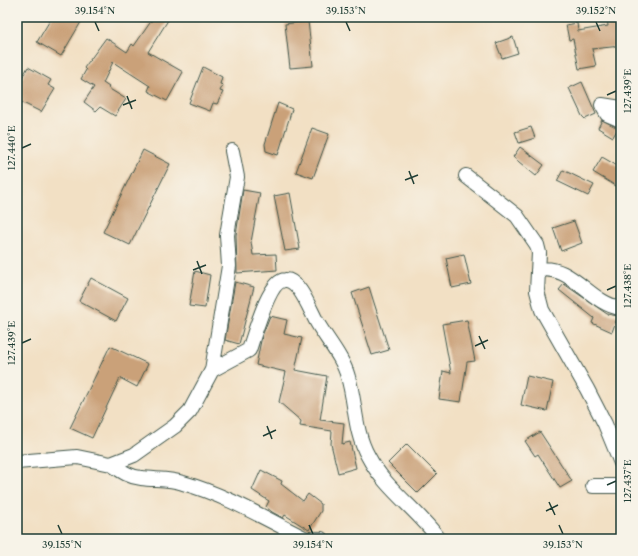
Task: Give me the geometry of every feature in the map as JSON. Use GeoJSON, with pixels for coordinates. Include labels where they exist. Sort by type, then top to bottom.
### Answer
{"type":"FeatureCollection","features":[{"type":"Feature","properties":{"kind":"street"},"geometry":{"type":"LineString","coordinates":[[621,108],[602,105],[607,114],[621,120]]}},
{"type":"Feature","properties":{"kind":"street"},"geometry":{"type":"LineString","coordinates":[[111,464],[134,455],[175,426],[190,411],[212,370],[229,266],[227,235],[236,177],[232,151]]}},
{"type":"Feature","properties":{"kind":"street"},"geometry":{"type":"LineString","coordinates":[[466,176],[517,216],[537,245],[539,253],[537,291],[542,310],[587,389],[605,424],[621,463]]}},
{"type":"Feature","properties":{"kind":"street"},"geometry":{"type":"LineString","coordinates":[[538,270],[546,269],[566,274],[598,299],[612,307],[621,308]]}},
{"type":"Feature","properties":{"kind":"street"},"geometry":{"type":"LineString","coordinates":[[212,370],[248,350],[270,293],[278,282],[285,280],[292,281],[300,289],[318,324],[341,360],[348,375],[359,435],[368,456],[383,480],[439,539]]}},
{"type":"Feature","properties":{"kind":"street"},"geometry":{"type":"LineString","coordinates":[[17,462],[77,457],[111,464],[125,474],[140,478],[161,478],[196,487],[210,492],[306,539],[321,539]]}},
{"type":"Feature","properties":{"kind":"street"},"geometry":{"type":"LineString","coordinates":[[593,486],[621,486]]}},
{"type":"Feature","properties":{"kind":"building"},"geometry":{"type":"Polygon","coordinates":[[[52,17],[84,17],[61,56],[37,42],[52,17]]]}},
{"type":"Feature","properties":{"kind":"building"},"geometry":{"type":"Polygon","coordinates":[[[154,17],[170,17],[148,52],[183,72],[167,101],[148,91],[150,86],[113,62],[103,83],[109,87],[108,88],[126,99],[115,116],[100,107],[96,111],[84,102],[94,87],[81,79],[86,70],[84,68],[106,38],[127,52],[132,44],[134,46],[154,17]]]}},
{"type":"Feature","properties":{"kind":"building"},"geometry":{"type":"Polygon","coordinates":[[[607,17],[621,17],[621,46],[592,49],[596,66],[579,69],[573,39],[569,40],[566,25],[577,23],[578,31],[608,26],[607,17]]]}},
{"type":"Feature","properties":{"kind":"building"},"geometry":{"type":"Polygon","coordinates":[[[308,21],[313,66],[290,68],[285,24],[308,21]]]}},
{"type":"Feature","properties":{"kind":"building"},"geometry":{"type":"Polygon","coordinates":[[[513,37],[518,53],[502,58],[496,43],[513,37]]]}},
{"type":"Feature","properties":{"kind":"building"},"geometry":{"type":"Polygon","coordinates":[[[28,67],[51,80],[48,85],[55,89],[41,112],[17,100],[17,86],[28,67]]]}},
{"type":"Feature","properties":{"kind":"building"},"geometry":{"type":"Polygon","coordinates":[[[203,67],[222,77],[220,84],[223,85],[220,91],[223,92],[217,104],[213,103],[210,111],[189,103],[203,67]]]}},
{"type":"Feature","properties":{"kind":"building"},"geometry":{"type":"Polygon","coordinates":[[[582,82],[596,114],[585,119],[582,116],[569,88],[582,82]]]}},
{"type":"Feature","properties":{"kind":"building"},"geometry":{"type":"Polygon","coordinates":[[[278,103],[292,109],[278,155],[266,151],[265,144],[278,103]]]}},
{"type":"Feature","properties":{"kind":"building"},"geometry":{"type":"Polygon","coordinates":[[[602,120],[618,128],[613,137],[598,128],[602,120]]]}},
{"type":"Feature","properties":{"kind":"building"},"geometry":{"type":"Polygon","coordinates":[[[531,127],[535,138],[519,143],[515,132],[531,127]]]}},
{"type":"Feature","properties":{"kind":"building"},"geometry":{"type":"Polygon","coordinates":[[[312,128],[329,134],[313,178],[296,172],[312,128]]]}},
{"type":"Feature","properties":{"kind":"building"},"geometry":{"type":"Polygon","coordinates":[[[520,147],[544,165],[536,176],[513,157],[520,147]]]}},
{"type":"Feature","properties":{"kind":"building"},"geometry":{"type":"Polygon","coordinates":[[[143,150],[170,164],[130,245],[103,232],[143,150]]]}},
{"type":"Feature","properties":{"kind":"building"},"geometry":{"type":"Polygon","coordinates":[[[602,157],[621,168],[621,176],[616,186],[593,172],[602,157]]]}},
{"type":"Feature","properties":{"kind":"building"},"geometry":{"type":"Polygon","coordinates":[[[563,170],[594,185],[588,196],[557,181],[563,170]]]}},
{"type":"Feature","properties":{"kind":"building"},"geometry":{"type":"Polygon","coordinates":[[[243,190],[260,193],[251,242],[253,255],[276,254],[277,270],[237,273],[236,235],[243,190]]]}},
{"type":"Feature","properties":{"kind":"building"},"geometry":{"type":"Polygon","coordinates":[[[290,193],[300,249],[285,251],[274,196],[290,193]]]}},
{"type":"Feature","properties":{"kind":"building"},"geometry":{"type":"Polygon","coordinates":[[[574,221],[582,243],[561,251],[553,228],[574,221]]]}},
{"type":"Feature","properties":{"kind":"building"},"geometry":{"type":"Polygon","coordinates":[[[464,254],[471,284],[452,288],[446,258],[464,254]]]}},
{"type":"Feature","properties":{"kind":"building"},"geometry":{"type":"Polygon","coordinates":[[[195,271],[210,275],[205,308],[189,306],[195,271]]]}},
{"type":"Feature","properties":{"kind":"building"},"geometry":{"type":"Polygon","coordinates":[[[91,278],[128,298],[116,321],[79,301],[91,278]]]}},
{"type":"Feature","properties":{"kind":"building"},"geometry":{"type":"Polygon","coordinates":[[[235,282],[254,287],[239,344],[225,340],[235,282]]]}},
{"type":"Feature","properties":{"kind":"building"},"geometry":{"type":"Polygon","coordinates":[[[564,284],[607,314],[618,316],[612,332],[592,323],[594,318],[559,290],[564,284]]]}},
{"type":"Feature","properties":{"kind":"building"},"geometry":{"type":"Polygon","coordinates":[[[369,287],[389,350],[372,355],[352,293],[369,287]]]}},
{"type":"Feature","properties":{"kind":"building"},"geometry":{"type":"Polygon","coordinates":[[[270,316],[287,320],[284,334],[302,338],[295,370],[327,376],[320,420],[344,423],[342,444],[350,442],[356,468],[338,473],[331,444],[332,431],[300,426],[301,421],[279,402],[286,372],[256,365],[262,336],[270,316]]]}},
{"type":"Feature","properties":{"kind":"building"},"geometry":{"type":"Polygon","coordinates":[[[467,320],[475,361],[467,362],[461,402],[439,399],[443,371],[451,373],[442,324],[467,320]]]}},
{"type":"Feature","properties":{"kind":"building"},"geometry":{"type":"Polygon","coordinates":[[[110,346],[148,364],[137,387],[120,378],[92,438],[70,428],[110,346]]]}},
{"type":"Feature","properties":{"kind":"building"},"geometry":{"type":"Polygon","coordinates":[[[527,376],[553,382],[547,411],[521,405],[527,376]]]}},
{"type":"Feature","properties":{"kind":"building"},"geometry":{"type":"Polygon","coordinates":[[[540,432],[572,481],[560,488],[538,454],[535,456],[525,441],[540,432]]]}},
{"type":"Feature","properties":{"kind":"building"},"geometry":{"type":"Polygon","coordinates":[[[407,444],[437,474],[418,493],[388,463],[407,444]]]}},
{"type":"Feature","properties":{"kind":"building"},"geometry":{"type":"Polygon","coordinates":[[[261,470],[282,481],[281,484],[303,501],[308,494],[321,504],[321,511],[309,530],[285,515],[283,518],[272,512],[266,507],[269,501],[252,490],[261,470]]]}}]}
